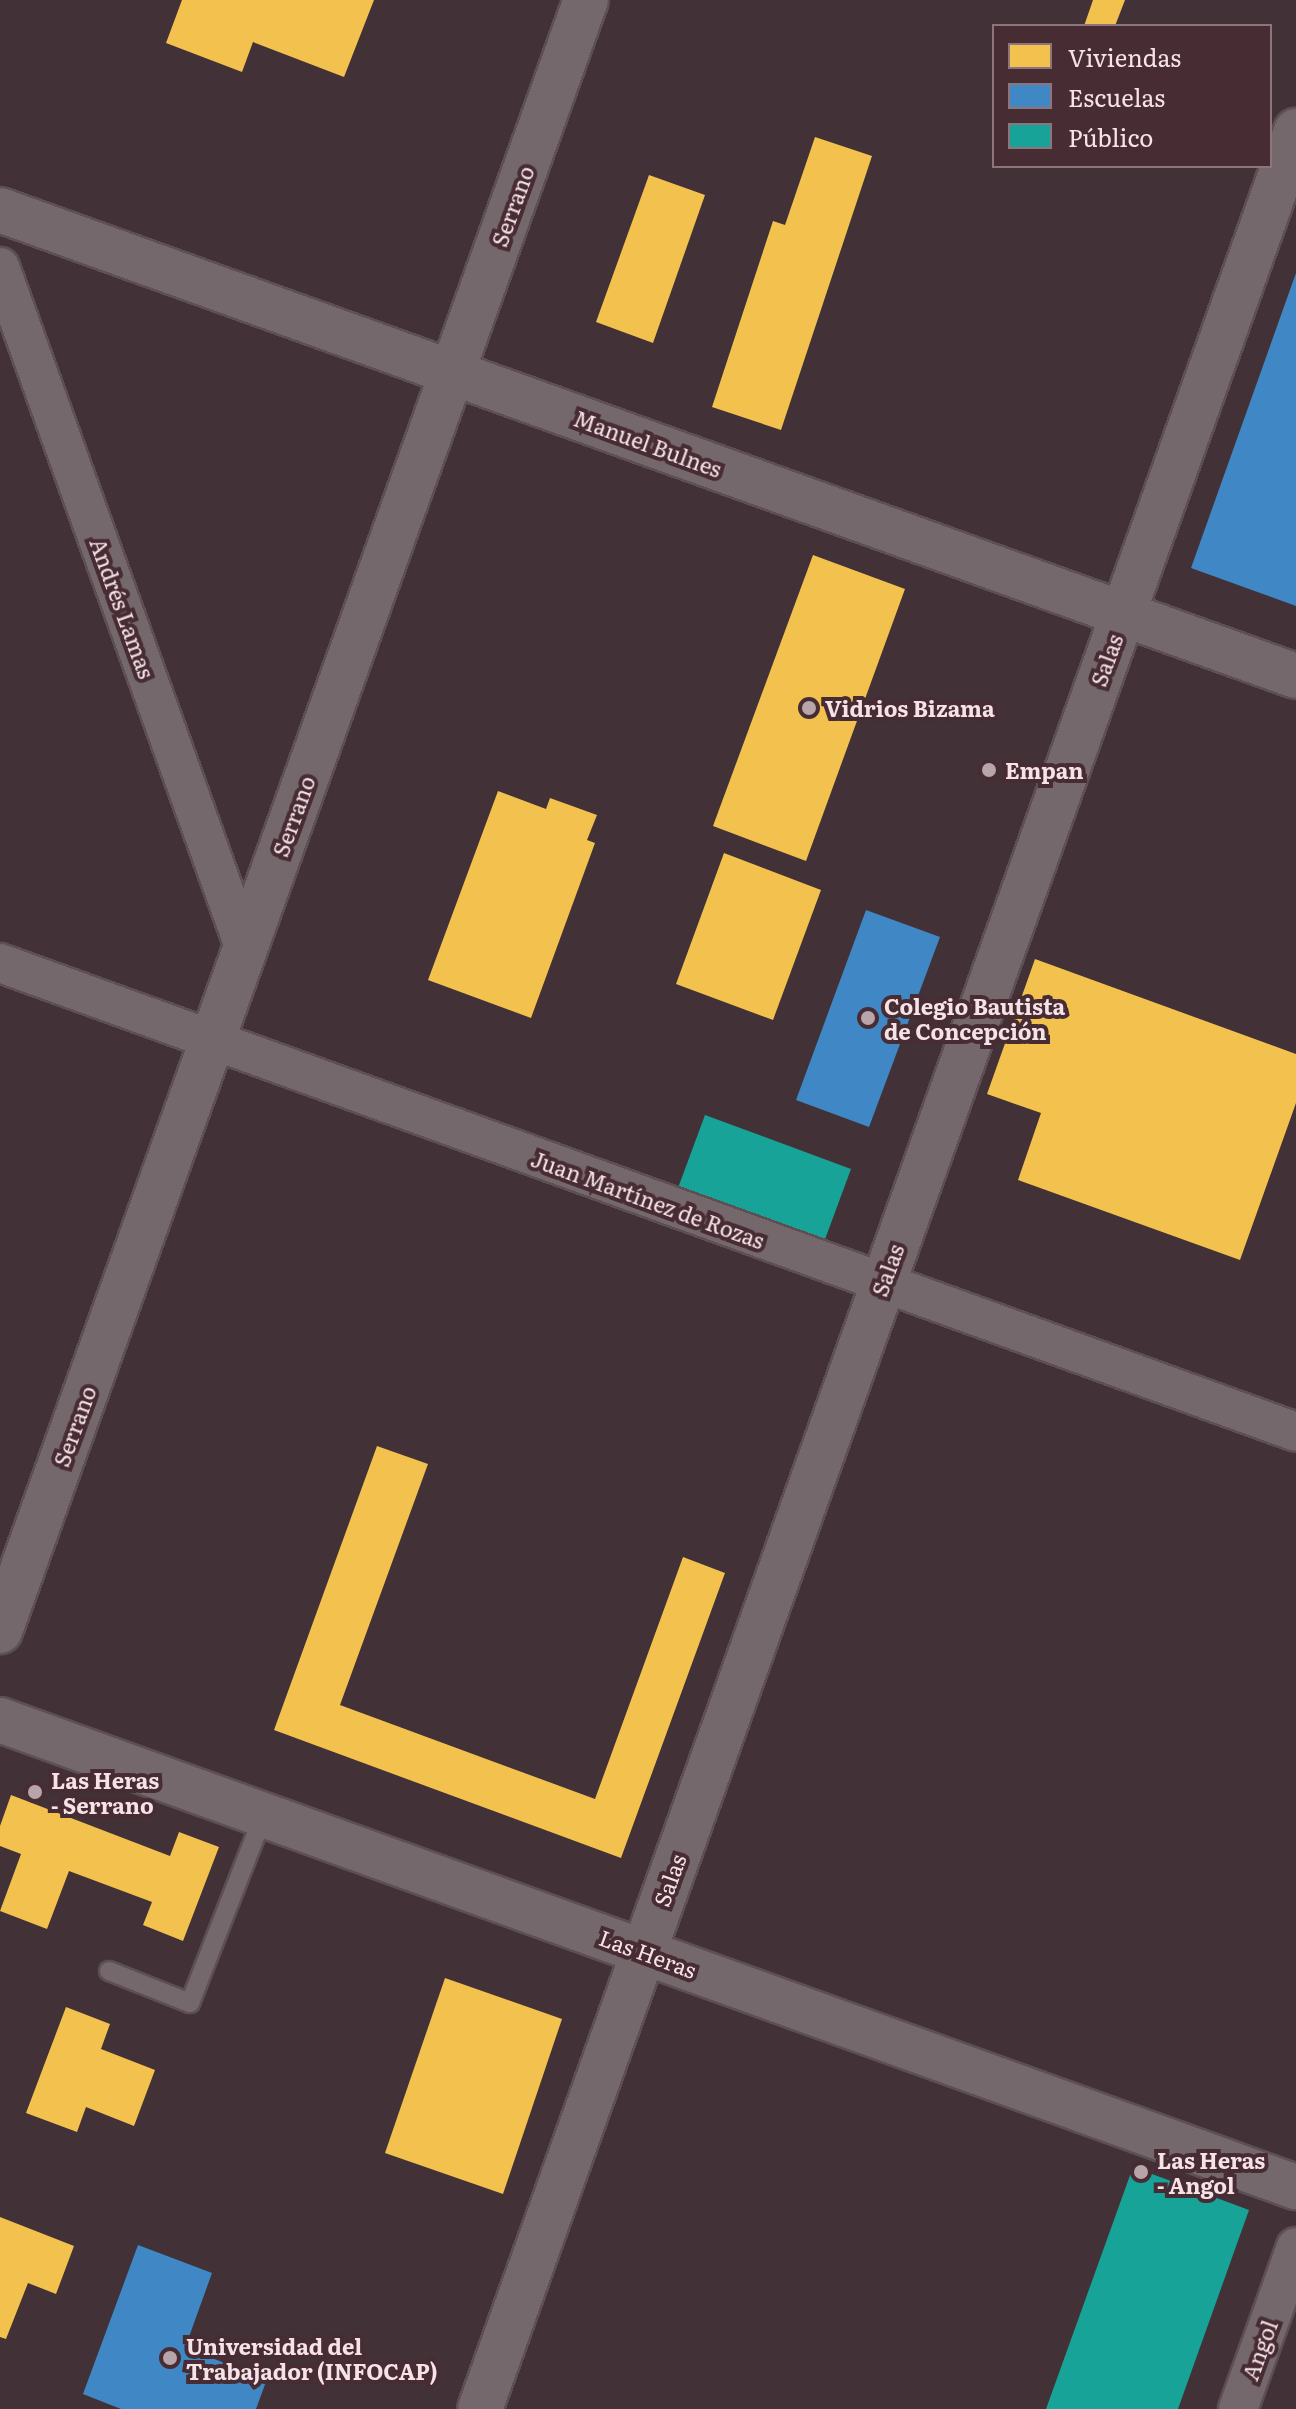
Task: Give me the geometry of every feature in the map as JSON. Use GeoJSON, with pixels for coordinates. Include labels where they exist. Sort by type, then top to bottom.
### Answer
{"type":"FeatureCollection","features":[{"type":"Feature","properties":{"kind":"street","name":"Serrano"},"geometry":{"type":"LineString","coordinates":[[0,1631],[586,0]]}},
{"type":"Feature","properties":{"kind":"street","name":"Salas"},"geometry":{"type":"LineString","coordinates":[[480,2409],[1296,131]]}},
{"type":"Feature","properties":{"kind":"street","name":"Manuel Bulnes"},"geometry":{"type":"LineString","coordinates":[[0,210],[1296,676]]}},
{"type":"Feature","properties":{"kind":"street","name":"Andrés Lamas"},"geometry":{"type":"LineString","coordinates":[[0,267],[245,949]]}},
{"type":"Feature","properties":{"kind":"street","name":"Juan Martínez de Rozas"},"geometry":{"type":"LineString","coordinates":[[0,963],[1296,1432]]}},
{"type":"Feature","properties":{"kind":"street","name":"Las Heras"},"geometry":{"type":"LineString","coordinates":[[0,1720],[1296,2187]]}},
{"type":"Feature","properties":{"kind":"street","name":"Angol"},"geometry":{"type":"LineString","coordinates":[[1238,2409],[1296,2247]]}},
{"type":"Feature","properties":{"kind":"lane"},"geometry":{"type":"LineString","coordinates":[[109,1971],[190,2003],[264,1814]]}},
{"type":"Feature","properties":{"kind":"building: Viviendas"},"geometry":{"type":"Polygon","coordinates":[[[182,0],[374,0],[344,77],[253,42],[242,72],[166,43],[182,0]]]}},
{"type":"Feature","properties":{"kind":"building: Viviendas"},"geometry":{"type":"Polygon","coordinates":[[[1093,0],[1125,0],[1116,24],[1085,24],[1093,0]]]}},
{"type":"Feature","properties":{"kind":"building: Viviendas"},"geometry":{"type":"Polygon","coordinates":[[[815,137],[872,156],[781,430],[712,407],[773,221],[785,225],[815,137]]]}},
{"type":"Feature","properties":{"kind":"building: Viviendas"},"geometry":{"type":"Polygon","coordinates":[[[649,175],[705,195],[653,343],[596,322],[649,175]]]}},
{"type":"Feature","properties":{"kind":"building: Viviendas","name":"Vidrios Bizama"},"geometry":{"type":"Polygon","coordinates":[[[813,555],[905,589],[806,861],[713,826],[813,555]]]}},
{"type":"Feature","properties":{"kind":"building: Viviendas"},"geometry":{"type":"Polygon","coordinates":[[[498,791],[546,809],[550,798],[597,815],[587,840],[595,843],[531,1018],[428,980],[498,791]]]}},
{"type":"Feature","properties":{"kind":"building: Viviendas"},"geometry":{"type":"Polygon","coordinates":[[[724,853],[821,890],[773,1020],[676,984],[724,853]]]}},
{"type":"Feature","properties":{"kind":"building: Viviendas"},"geometry":{"type":"Polygon","coordinates":[[[1035,959],[1296,1054],[1296,1103],[1240,1260],[1018,1180],[1041,1113],[987,1094],[1035,959]]]}},
{"type":"Feature","properties":{"kind":"building: Viviendas"},"geometry":{"type":"Polygon","coordinates":[[[377,1446],[428,1464],[340,1705],[595,1799],[683,1557],[725,1573],[621,1858],[274,1730],[377,1446]]]}},
{"type":"Feature","properties":{"kind":"building: Viviendas"},"geometry":{"type":"Polygon","coordinates":[[[11,1795],[170,1856],[179,1832],[219,1847],[183,1941],[143,1925],[152,1902],[69,1871],[47,1929],[0,1911],[21,1854],[0,1846],[0,1826],[11,1795]]]}},
{"type":"Feature","properties":{"kind":"building: Viviendas"},"geometry":{"type":"Polygon","coordinates":[[[445,1978],[562,2019],[503,2194],[385,2153],[445,1978]]]}},
{"type":"Feature","properties":{"kind":"building: Viviendas"},"geometry":{"type":"Polygon","coordinates":[[[66,2007],[110,2024],[101,2049],[155,2070],[134,2126],[86,2107],[77,2132],[26,2113],[66,2007]]]}},
{"type":"Feature","properties":{"kind":"building: Viviendas"},"geometry":{"type":"Polygon","coordinates":[[[0,2217],[74,2246],[56,2294],[28,2283],[6,2339],[0,2337],[0,2217]]]}},
{"type":"Feature","properties":{"kind":"building: Escuelas"},"geometry":{"type":"Polygon","coordinates":[[[1296,273],[1296,606],[1191,568],[1296,273]]]}},
{"type":"Feature","properties":{"kind":"building: Escuelas","name":"Colegio Bautista de Concepción"},"geometry":{"type":"Polygon","coordinates":[[[866,910],[940,937],[869,1127],[796,1100],[866,910]]]}},
{"type":"Feature","properties":{"kind":"building: Escuelas"},"geometry":{"type":"Polygon","coordinates":[[[138,2245],[212,2273],[185,2348],[267,2379],[256,2409],[121,2409],[83,2394],[138,2245]]]}},
{"type":"Feature","properties":{"kind":"building: Público"},"geometry":{"type":"Polygon","coordinates":[[[705,1115],[851,1169],[824,1242],[678,1188],[705,1115]]]}},
{"type":"Feature","properties":{"kind":"building: Público"},"geometry":{"type":"Polygon","coordinates":[[[1133,2167],[1249,2210],[1178,2409],[1046,2409],[1133,2167]]]}},
{"type":"Feature","properties":{"kind":"place","name":"Vidrios Bizama"},"geometry":{"type":"Point","coordinates":[809,708]}},
{"type":"Feature","properties":{"kind":"place","name":"Empan"},"geometry":{"type":"Point","coordinates":[989,770]}},
{"type":"Feature","properties":{"kind":"place","name":"Colegio Bautista de Concepción"},"geometry":{"type":"Point","coordinates":[868,1018]}},
{"type":"Feature","properties":{"kind":"place","name":"Las Heras - Serrano"},"geometry":{"type":"Point","coordinates":[35,1792]}},
{"type":"Feature","properties":{"kind":"place","name":"Las Heras - Angol"},"geometry":{"type":"Point","coordinates":[1141,2172]}},
{"type":"Feature","properties":{"kind":"place","name":"Universidad del Trabajador (INFOCAP)"},"geometry":{"type":"Point","coordinates":[170,2358]}}]}
